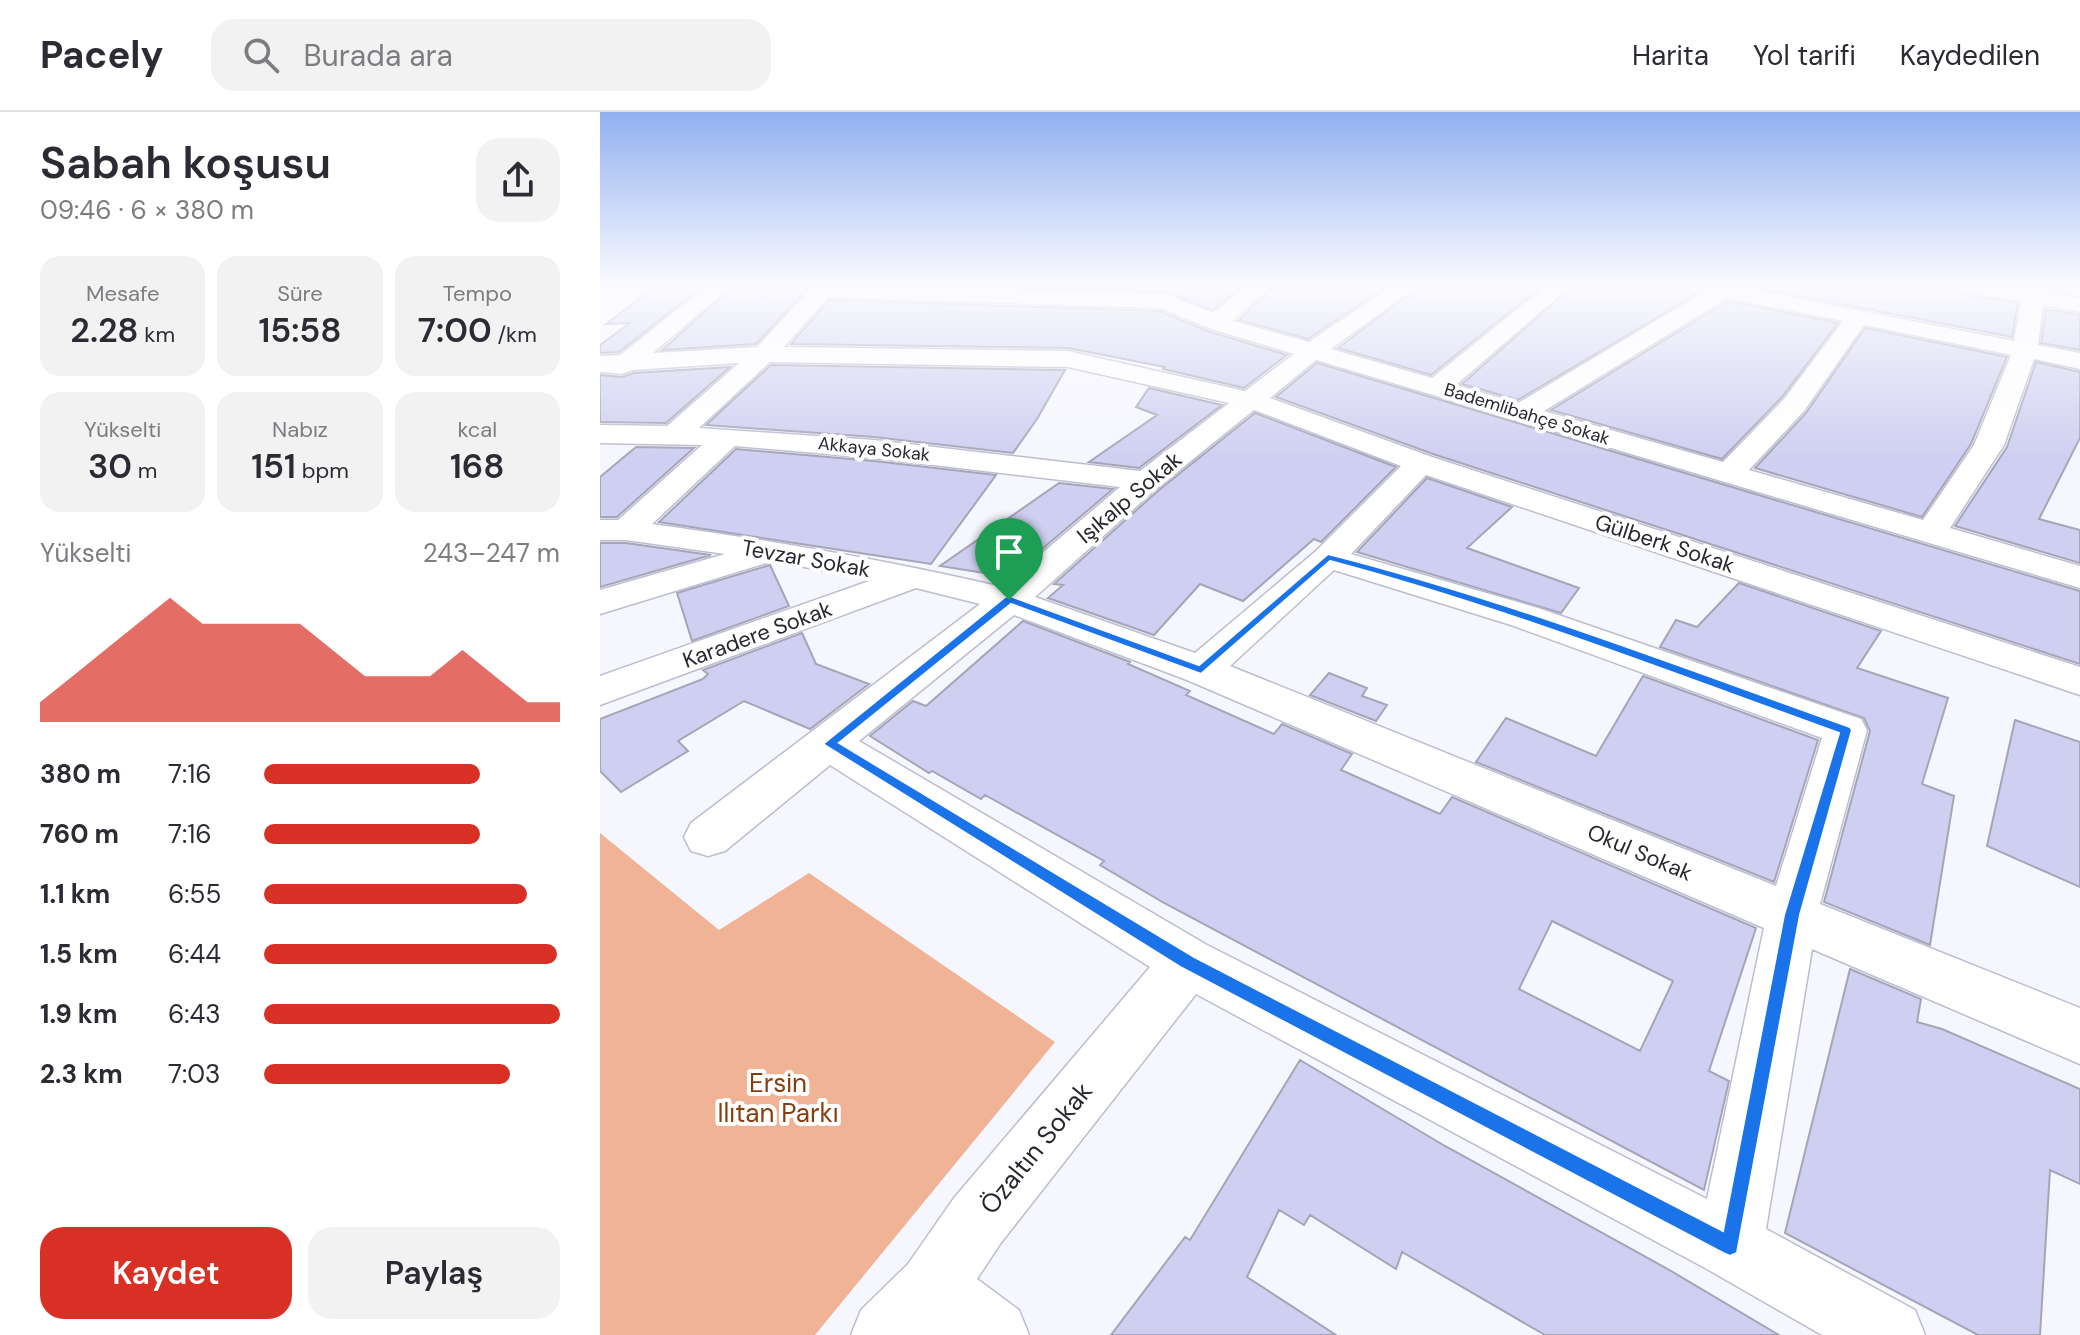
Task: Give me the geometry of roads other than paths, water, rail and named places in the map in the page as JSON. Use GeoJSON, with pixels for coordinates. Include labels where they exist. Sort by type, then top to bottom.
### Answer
{"type":"FeatureCollection","features":[{"type":"Feature","properties":{"kind":"street"},"geometry":{"type":"LineString","coordinates":[[600,386],[612,363],[640,343]]}},
{"type":"Feature","properties":{"kind":"street"},"geometry":{"type":"LineString","coordinates":[[675,434],[774,343]]}},
{"type":"Feature","properties":{"kind":"street","name":"Bademlibahçe Sokak"},"geometry":{"type":"LineString","coordinates":[[1289,343],[2080,577]]}},
{"type":"Feature","properties":{"kind":"street","name":"Işıkalp Sokak"},"geometry":{"type":"LineString","coordinates":[[708,837],[830,744],[1009,600],[1146,481],[1324,343]]}},
{"type":"Feature","properties":{"kind":"street"},"geometry":{"type":"LineString","coordinates":[[1438,387],[1491,343]]}},
{"type":"Feature","properties":{"kind":"street"},"geometry":{"type":"LineString","coordinates":[[1521,413],[1629,343]]}},
{"type":"Feature","properties":{"kind":"street"},"geometry":{"type":"LineString","coordinates":[[1729,474],[1794,405],[1839,343]]}},
{"type":"Feature","properties":{"kind":"street"},"geometry":{"type":"LineString","coordinates":[[1991,343],[2080,361]]}},
{"type":"Feature","properties":{"kind":"street"},"geometry":{"type":"LineString","coordinates":[[1930,534],[1989,445],[2026,343]]}},
{"type":"Feature","properties":{"kind":"street","name":"Gülberk Sokak"},"geometry":{"type":"LineString","coordinates":[[612,363],[764,354],[1068,359],[1251,400],[1421,463],[2080,681]]}},
{"type":"Feature","properties":{"kind":"street","name":"Akkaya Sokak"},"geometry":{"type":"LineString","coordinates":[[600,434],[675,434],[881,447],[1146,481]]}},
{"type":"Feature","properties":{"kind":"street"},"geometry":{"type":"LineString","coordinates":[[613,530],[728,437]]}},
{"type":"Feature","properties":{"kind":"street"},"geometry":{"type":"LineString","coordinates":[[1201,670],[1328,558],[1421,463]]}},
{"type":"Feature","properties":{"kind":"street","name":"Tevzar Sokak"},"geometry":{"type":"LineString","coordinates":[[613,530],[774,551],[914,577],[1009,600]]}},
{"type":"Feature","properties":{"kind":"street"},"geometry":{"type":"LineString","coordinates":[[600,602],[774,551]]}},
{"type":"Feature","properties":{"kind":"street"},"geometry":{"type":"LineString","coordinates":[[1328,558],[1417,581],[1544,622],[1846,730],[1792,915],[1730,1246]]}},
{"type":"Feature","properties":{"kind":"street","name":"Karadere Sokak"},"geometry":{"type":"LineString","coordinates":[[600,691],[914,577]]}},
{"type":"Feature","properties":{"kind":"street","name":"Okul Sokak"},"geometry":{"type":"LineString","coordinates":[[1009,600],[1201,670],[2080,1036]]}},
{"type":"Feature","properties":{"kind":"street"},"geometry":{"type":"LineString","coordinates":[[830,744],[1188,962],[1730,1246],[1890,1335]]}},
{"type":"Feature","properties":{"kind":"street","name":"Özaltın Sokak"},"geometry":{"type":"LineString","coordinates":[[886,1335],[932,1288],[977,1221],[1188,962]]}},
{"type":"Feature","properties":{"kind":"street"},"geometry":{"type":"LineString","coordinates":[[932,1288],[994,1335]]}},
{"type":"Feature","properties":{"kind":"park label","name":"Ersin Ilıtan Parkı"},"geometry":{"type":"Point","coordinates":[778,1098]}}]}
